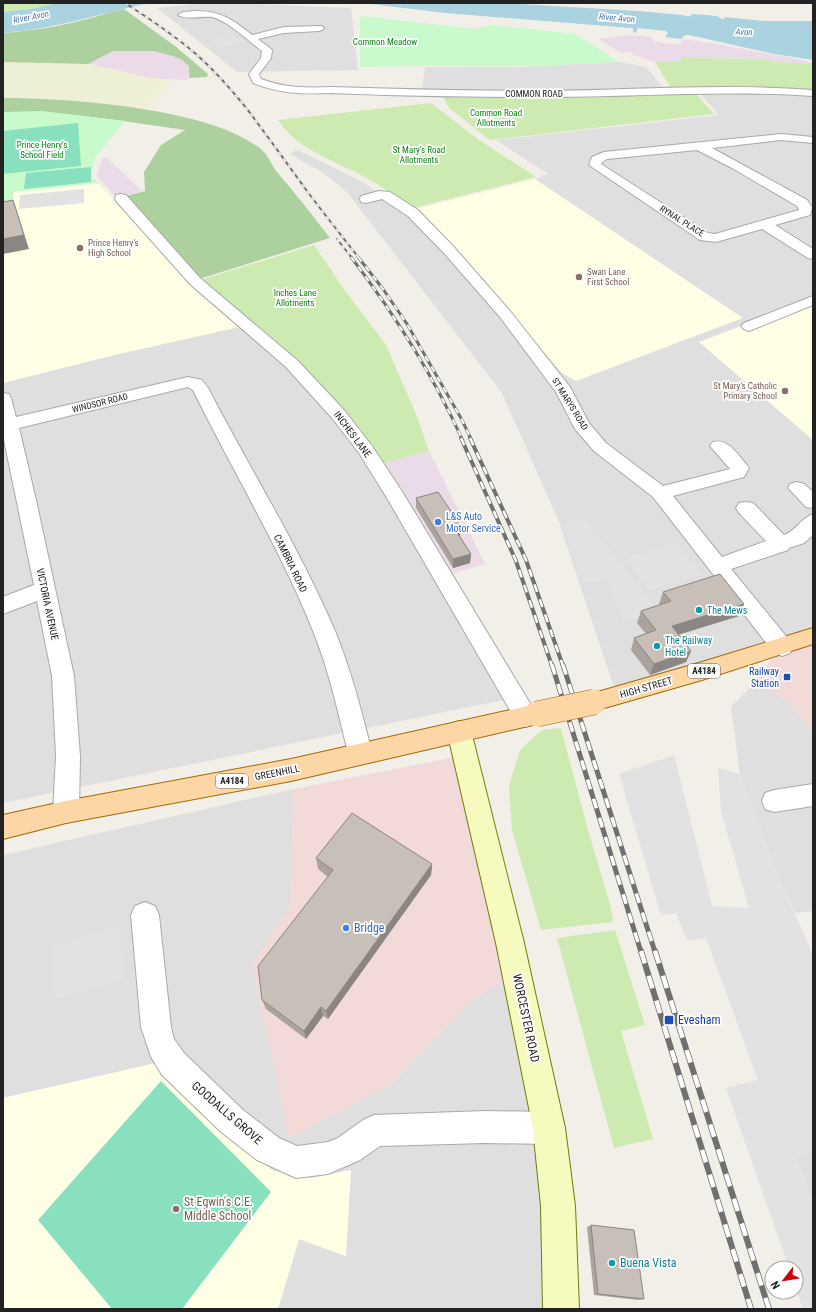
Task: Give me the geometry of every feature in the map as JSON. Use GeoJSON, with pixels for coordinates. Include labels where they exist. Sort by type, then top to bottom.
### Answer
{"type":"FeatureCollection","features":[{"type":"Feature","properties":{"kind":"main road","name":"HIGH STREET"},"geometry":{"type":"LineString","coordinates":[[532,716],[594,702],[782,647],[813,636]]}},
{"type":"Feature","properties":{"kind":"main road","name":"GREENHILL"},"geometry":{"type":"LineString","coordinates":[[3,827],[66,812],[291,770],[360,753],[532,716]]}},
{"type":"Feature","properties":{"kind":"main road","name":"WORCESTER ROAD"},"geometry":{"type":"LineString","coordinates":[[459,731],[510,943],[549,1128],[558,1206],[561,1309]]}},
{"type":"Feature","properties":{"kind":"street"},"geometry":{"type":"LineString","coordinates":[[183,15],[201,13],[222,16],[250,38],[284,30],[319,28]]}},
{"type":"Feature","properties":{"kind":"street","name":"COMMON ROAD"},"geometry":{"type":"LineString","coordinates":[[250,38],[267,50],[266,58],[254,74],[257,81],[275,88],[299,92],[330,90],[544,94],[670,90],[785,91],[813,93]]}},
{"type":"Feature","properties":{"kind":"street","name":"RYNAL PLACE"},"geometry":{"type":"LineString","coordinates":[[699,146],[773,186],[806,207],[805,212],[716,238],[705,237],[595,165],[596,160],[604,156],[781,137],[813,140]]}},
{"type":"Feature","properties":{"kind":"street","name":"ST MARYS ROAD"},"geometry":{"type":"LineString","coordinates":[[366,199],[379,195],[385,195],[413,212],[426,225],[505,314],[564,391],[581,425],[600,447],[660,493],[782,647]]}},
{"type":"Feature","properties":{"kind":"street","name":"INCHES LANE"},"geometry":{"type":"LineString","coordinates":[[121,198],[195,281],[219,303],[267,341],[311,383],[361,444],[532,716]]}},
{"type":"Feature","properties":{"kind":"street"},"geometry":{"type":"LineString","coordinates":[[764,224],[813,255]]}},
{"type":"Feature","properties":{"kind":"street"},"geometry":{"type":"LineString","coordinates":[[749,326],[813,300]]}},
{"type":"Feature","properties":{"kind":"street","name":"WINDSOR ROAD"},"geometry":{"type":"LineString","coordinates":[[6,426],[188,382],[196,384]]}},
{"type":"Feature","properties":{"kind":"street","name":"CAMBRIA ROAD"},"geometry":{"type":"LineString","coordinates":[[196,384],[200,388],[278,535],[324,632],[343,689],[360,753]]}},
{"type":"Feature","properties":{"kind":"street","name":"VICTORIA AVENUE"},"geometry":{"type":"LineString","coordinates":[[3,398],[6,426],[27,500],[63,676],[68,756],[66,812]]}},
{"type":"Feature","properties":{"kind":"street"},"geometry":{"type":"LineString","coordinates":[[660,493],[738,473],[740,468],[719,446]]}},
{"type":"Feature","properties":{"kind":"street"},"geometry":{"type":"LineString","coordinates":[[797,488],[813,502]]}},
{"type":"Feature","properties":{"kind":"street"},"geometry":{"type":"LineString","coordinates":[[746,508],[781,545]]}},
{"type":"Feature","properties":{"kind":"street"},"geometry":{"type":"LineString","coordinates":[[717,566],[781,545],[797,538],[813,521]]}},
{"type":"Feature","properties":{"kind":"street"},"geometry":{"type":"LineString","coordinates":[[3,606],[45,589]]}},
{"type":"Feature","properties":{"kind":"street"},"geometry":{"type":"LineString","coordinates":[[774,801],[813,795]]}},
{"type":"Feature","properties":{"kind":"street","name":"GOODALLS GROVE"},"geometry":{"type":"LineString","coordinates":[[145,915],[156,1027],[162,1046],[173,1064],[232,1120],[268,1149],[296,1162],[328,1158],[348,1149],[374,1131],[396,1129],[485,1127],[549,1128]]}},
{"type":"Feature","properties":{"kind":"shaded area"},"geometry":{"type":"Polygon","coordinates":[[[230,3],[351,8],[358,70],[237,72],[157,8],[196,4],[230,3]]]}},
{"type":"Feature","properties":{"kind":"shaded area"},"geometry":{"type":"Polygon","coordinates":[[[627,35],[652,37],[653,41],[678,45],[684,39],[711,43],[807,61],[813,64],[777,62],[764,59],[682,58],[683,62],[655,62],[632,55],[632,51],[621,53],[599,39],[627,35]]]}},
{"type":"Feature","properties":{"kind":"shaded area"},"geometry":{"type":"Polygon","coordinates":[[[235,36],[242,43],[218,47],[210,41],[235,36]]]}},
{"type":"Feature","properties":{"kind":"shaded area"},"geometry":{"type":"Polygon","coordinates":[[[113,51],[154,51],[173,55],[189,66],[188,80],[150,78],[88,64],[113,51]]]}},
{"type":"Feature","properties":{"kind":"shaded area"},"geometry":{"type":"Polygon","coordinates":[[[3,62],[81,62],[150,78],[173,80],[144,110],[94,103],[32,98],[3,98],[3,62]]]}},
{"type":"Feature","properties":{"kind":"shaded area"},"geometry":{"type":"Polygon","coordinates":[[[620,62],[646,67],[665,90],[542,93],[422,91],[425,67],[520,67],[620,62]]]}},
{"type":"Feature","properties":{"kind":"shaded area"},"geometry":{"type":"Polygon","coordinates":[[[698,91],[813,93],[813,633],[616,693],[559,522],[502,393],[347,192],[322,172],[289,154],[298,150],[366,184],[382,196],[407,210],[535,179],[548,174],[496,140],[719,115],[698,91]]]}},
{"type":"Feature","properties":{"kind":"shaded area","name":"Prince Henry's High School"},"geometry":{"type":"Polygon","coordinates":[[[3,112],[125,121],[95,158],[91,176],[197,293],[239,327],[114,355],[3,383],[3,112]]]}},
{"type":"Feature","properties":{"kind":"shaded area"},"geometry":{"type":"Polygon","coordinates":[[[106,157],[142,191],[116,198],[97,176],[102,159],[106,157]]]}},
{"type":"Feature","properties":{"kind":"shaded area","name":"Swan Lane First School"},"geometry":{"type":"Polygon","coordinates":[[[535,179],[743,318],[576,381],[562,373],[508,311],[414,209],[535,179]]]}},
{"type":"Feature","properties":{"kind":"shaded area"},"geometry":{"type":"Polygon","coordinates":[[[84,189],[84,203],[19,209],[20,195],[84,189]]]}},
{"type":"Feature","properties":{"kind":"shaded area","name":"St Mary's Catholic Primary School"},"geometry":{"type":"Polygon","coordinates":[[[807,301],[813,305],[813,440],[699,342],[807,301]]]}},
{"type":"Feature","properties":{"kind":"shaded area"},"geometry":{"type":"Polygon","coordinates":[[[239,327],[278,356],[337,414],[508,699],[3,803],[3,383],[114,355],[239,327]]]}},
{"type":"Feature","properties":{"kind":"shaded area"},"geometry":{"type":"Polygon","coordinates":[[[429,451],[485,564],[447,575],[380,464],[429,451]]]}},
{"type":"Feature","properties":{"kind":"shaded area"},"geometry":{"type":"Polygon","coordinates":[[[584,518],[659,611],[623,621],[607,580],[582,582],[563,525],[584,518]]]}},
{"type":"Feature","properties":{"kind":"shaded area"},"geometry":{"type":"Polygon","coordinates":[[[678,543],[702,575],[648,590],[625,558],[678,543]]]}},
{"type":"Feature","properties":{"kind":"shaded area"},"geometry":{"type":"Polygon","coordinates":[[[813,632],[813,732],[788,701],[756,682],[782,644],[813,632]]]}},
{"type":"Feature","properties":{"kind":"shaded area"},"geometry":{"type":"Polygon","coordinates":[[[756,682],[788,701],[813,732],[813,911],[795,913],[780,882],[740,774],[731,707],[756,682]]]}},
{"type":"Feature","properties":{"kind":"shaded area"},"geometry":{"type":"Polygon","coordinates":[[[674,755],[712,906],[749,908],[721,811],[718,768],[740,774],[780,882],[813,954],[813,1151],[795,1155],[813,1203],[813,1309],[803,1309],[800,1300],[804,1300],[804,1260],[786,1260],[726,1088],[758,1080],[706,938],[687,940],[676,913],[661,915],[619,774],[674,755]]]}},
{"type":"Feature","properties":{"kind":"shaded area"},"geometry":{"type":"Polygon","coordinates":[[[460,756],[513,972],[470,1003],[389,1086],[289,1138],[252,965],[290,906],[294,789],[460,756]]]}},
{"type":"Feature","properties":{"kind":"shaded area"},"geometry":{"type":"Polygon","coordinates":[[[294,789],[290,906],[252,965],[389,1086],[470,1003],[513,972],[557,1309],[278,1309],[299,1239],[345,1256],[351,1170],[310,1178],[273,1171],[156,1063],[3,1098],[3,855],[294,789]]]}},
{"type":"Feature","properties":{"kind":"shaded area"},"geometry":{"type":"Polygon","coordinates":[[[119,927],[125,978],[54,999],[52,946],[119,927]]]}},
{"type":"Feature","properties":{"kind":"shaded area","name":"St Egwin's C.E. Middle School"},"geometry":{"type":"Polygon","coordinates":[[[156,1063],[273,1171],[310,1178],[351,1170],[346,1256],[299,1239],[278,1309],[3,1309],[3,1098],[156,1063]]]}},
{"type":"Feature","properties":{"kind":"shaded area"},"geometry":{"type":"Polygon","coordinates":[[[813,1151],[813,1203],[795,1155],[813,1151]]]}},
{"type":"Feature","properties":{"kind":"green space"},"geometry":{"type":"Polygon","coordinates":[[[3,3],[58,3],[30,9],[3,12],[3,3]]]}},
{"type":"Feature","properties":{"kind":"green space"},"geometry":{"type":"Polygon","coordinates":[[[124,9],[175,46],[208,74],[207,77],[189,78],[189,66],[182,60],[154,51],[113,51],[88,64],[3,62],[3,33],[63,25],[124,9]]]}},
{"type":"Feature","properties":{"kind":"green space","name":"Common Meadow"},"geometry":{"type":"Polygon","coordinates":[[[360,16],[476,29],[492,25],[575,34],[619,62],[531,66],[360,67],[360,16]]]}},
{"type":"Feature","properties":{"kind":"green space"},"geometry":{"type":"Polygon","coordinates":[[[681,58],[764,59],[777,62],[813,64],[813,89],[671,88],[655,62],[682,62],[681,58]]]}},
{"type":"Feature","properties":{"kind":"green space","name":"Common Road Allotments"},"geometry":{"type":"Polygon","coordinates":[[[695,92],[714,114],[490,140],[449,108],[442,95],[523,97],[695,92]]]}},
{"type":"Feature","properties":{"kind":"green space"},"geometry":{"type":"Polygon","coordinates":[[[3,98],[64,100],[140,108],[212,125],[242,137],[266,154],[277,172],[330,238],[199,279],[126,196],[145,191],[144,172],[161,145],[185,130],[71,115],[3,112],[3,98]]]}},
{"type":"Feature","properties":{"kind":"green space","name":"St Mary's Road Allotments"},"geometry":{"type":"Polygon","coordinates":[[[431,103],[479,140],[536,177],[412,208],[372,181],[309,149],[297,141],[278,120],[431,103]]]}},
{"type":"Feature","properties":{"kind":"green space","name":"Prince Henry's School Field"},"geometry":{"type":"Polygon","coordinates":[[[42,111],[125,121],[95,158],[91,176],[98,183],[14,192],[10,210],[3,211],[3,112],[42,111]]]}},
{"type":"Feature","properties":{"kind":"green space"},"geometry":{"type":"Polygon","coordinates":[[[78,123],[81,166],[3,174],[3,131],[78,123]]]}},
{"type":"Feature","properties":{"kind":"green space"},"geometry":{"type":"Polygon","coordinates":[[[91,167],[91,182],[24,189],[26,173],[91,167]]]}},
{"type":"Feature","properties":{"kind":"green space","name":"Inches Lane Allotments"},"geometry":{"type":"Polygon","coordinates":[[[314,245],[346,292],[386,345],[416,414],[429,451],[380,464],[358,429],[200,280],[314,245]]]}},
{"type":"Feature","properties":{"kind":"green space"},"geometry":{"type":"Polygon","coordinates":[[[561,728],[588,830],[611,908],[613,922],[541,930],[512,830],[509,786],[520,750],[542,730],[561,728]]]}},
{"type":"Feature","properties":{"kind":"green space"},"geometry":{"type":"Polygon","coordinates":[[[615,930],[645,1025],[621,1031],[653,1139],[614,1148],[557,938],[615,930]]]}},
{"type":"Feature","properties":{"kind":"green space"},"geometry":{"type":"Polygon","coordinates":[[[161,1081],[271,1192],[182,1309],[112,1309],[38,1220],[161,1081]]]}},
{"type":"Feature","properties":{"kind":"water","name":"River Avon"},"geometry":{"type":"Polygon","coordinates":[[[58,3],[149,3],[58,25],[3,33],[3,12],[30,9],[58,3]]]}},
{"type":"Feature","properties":{"kind":"water"},"geometry":{"type":"Polygon","coordinates":[[[363,3],[502,3],[638,11],[682,15],[697,19],[725,19],[724,17],[764,21],[813,21],[813,60],[774,54],[689,35],[685,35],[681,39],[665,37],[668,33],[666,31],[638,28],[636,33],[633,32],[633,28],[445,13],[363,3]]]}},
{"type":"Feature","properties":{"kind":"building"},"geometry":{"type":"Polygon","coordinates":[[[13,200],[24,235],[3,239],[3,202],[13,200]]]}},
{"type":"Feature","properties":{"kind":"building","name":"L&S Auto Motor Service"},"geometry":{"type":"Polygon","coordinates":[[[438,492],[461,526],[454,528],[471,554],[453,559],[416,498],[438,492]]]}},
{"type":"Feature","properties":{"kind":"building"},"geometry":{"type":"Polygon","coordinates":[[[720,574],[744,604],[672,626],[691,651],[654,664],[634,638],[656,630],[641,611],[671,601],[663,592],[720,574]]]}},
{"type":"Feature","properties":{"kind":"building","name":"Bridge"},"geometry":{"type":"Polygon","coordinates":[[[352,813],[432,864],[326,1011],[321,1007],[304,1031],[262,1000],[258,966],[333,870],[316,858],[352,813]]]}},
{"type":"Feature","properties":{"kind":"building","name":"Buena Vista"},"geometry":{"type":"Polygon","coordinates":[[[591,1225],[634,1230],[644,1299],[598,1294],[591,1225]]]}},
{"type":"Feature","properties":{"kind":"waterway"},"geometry":{"type":"LineString","coordinates":[[693,17],[717,19]]}},
{"type":"Feature","properties":{"kind":"railway"},"geometry":{"type":"LineString","coordinates":[[125,3],[162,27],[188,47],[212,69],[242,103],[313,200],[359,258]]}},
{"type":"Feature","properties":{"kind":"railway"},"geometry":{"type":"LineString","coordinates":[[337,239],[352,258]]}},
{"type":"Feature","properties":{"kind":"railway"},"geometry":{"type":"LineString","coordinates":[[351,257],[397,322],[439,392],[462,439]]}},
{"type":"Feature","properties":{"kind":"railway"},"geometry":{"type":"LineString","coordinates":[[358,257],[383,289],[407,324],[462,420],[471,439]]}},
{"type":"Feature","properties":{"kind":"railway"},"geometry":{"type":"LineString","coordinates":[[461,438],[516,561],[552,666]]}},
{"type":"Feature","properties":{"kind":"railway"},"geometry":{"type":"LineString","coordinates":[[470,438],[526,560],[563,666]]}},
{"type":"Feature","properties":{"kind":"railway"},"geometry":{"type":"LineString","coordinates":[[552,665],[641,952]]}},
{"type":"Feature","properties":{"kind":"railway"},"geometry":{"type":"LineString","coordinates":[[563,665],[655,952]]}},
{"type":"Feature","properties":{"kind":"railway"},"geometry":{"type":"LineString","coordinates":[[641,951],[751,1309]]}},
{"type":"Feature","properties":{"kind":"railway"},"geometry":{"type":"LineString","coordinates":[[655,951],[769,1309]]}},
{"type":"Feature","properties":{"kind":"place","name":"Prince Henry's High School"},"geometry":{"type":"Point","coordinates":[80,248]}},
{"type":"Feature","properties":{"kind":"place","name":"Swan Lane First School"},"geometry":{"type":"Point","coordinates":[579,277]}},
{"type":"Feature","properties":{"kind":"place","name":"St Mary's Catholic Primary School"},"geometry":{"type":"Point","coordinates":[785,391]}},
{"type":"Feature","properties":{"kind":"place","name":"L&S Auto Motor Service"},"geometry":{"type":"Point","coordinates":[438,522]}},
{"type":"Feature","properties":{"kind":"place","name":"The Mews"},"geometry":{"type":"Point","coordinates":[699,610]}},
{"type":"Feature","properties":{"kind":"place","name":"The Railway Hotel"},"geometry":{"type":"Point","coordinates":[657,646]}},
{"type":"Feature","properties":{"kind":"place","name":"Railway Station"},"geometry":{"type":"Point","coordinates":[787,677]}},
{"type":"Feature","properties":{"kind":"place","name":"Bridge"},"geometry":{"type":"Point","coordinates":[346,928]}},
{"type":"Feature","properties":{"kind":"place","name":"Evesham"},"geometry":{"type":"Point","coordinates":[669,1020]}},
{"type":"Feature","properties":{"kind":"place","name":"St Egwin's C.E. Middle School"},"geometry":{"type":"Point","coordinates":[176,1209]}},
{"type":"Feature","properties":{"kind":"place","name":"Buena Vista"},"geometry":{"type":"Point","coordinates":[612,1263]}},
{"type":"Feature","properties":{"kind":"water label","name":"Avon"},"geometry":{"type":"Point","coordinates":[744,32]}}]}
